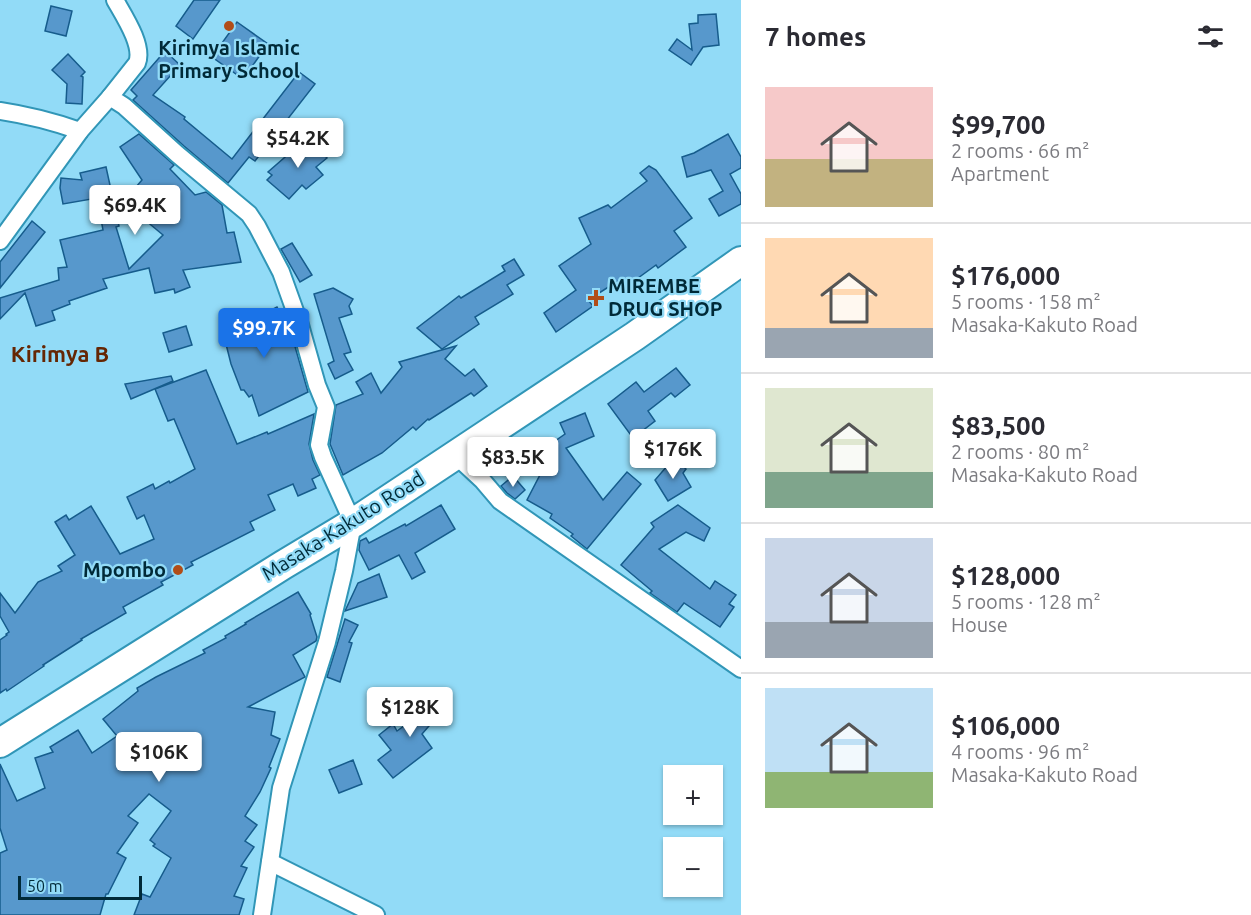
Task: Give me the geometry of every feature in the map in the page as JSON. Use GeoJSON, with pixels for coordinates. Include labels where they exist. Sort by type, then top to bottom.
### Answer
{"type":"FeatureCollection","features":[{"type":"Feature","properties":{"kind":"highway","name":"Masaka-Kakuto Road"},"geometry":{"type":"LineString","coordinates":[[0,743],[353,523],[635,336],[741,261]]}},
{"type":"Feature","properties":{"kind":"street"},"geometry":{"type":"LineString","coordinates":[[0,241],[80,131],[110,97],[139,57],[129,25],[115,0]]}},
{"type":"Feature","properties":{"kind":"street"},"geometry":{"type":"LineString","coordinates":[[110,97],[124,106],[249,214],[257,226],[281,272],[300,325],[326,407],[319,445],[353,523],[327,642],[280,788],[262,915]]}},
{"type":"Feature","properties":{"kind":"street"},"geometry":{"type":"LineString","coordinates":[[0,111],[61,124],[80,131]]}},
{"type":"Feature","properties":{"kind":"street"},"geometry":{"type":"LineString","coordinates":[[455,454],[500,501],[741,669]]}},
{"type":"Feature","properties":{"kind":"street"},"geometry":{"type":"LineString","coordinates":[[270,862],[376,915]]}},
{"type":"Feature","properties":{"kind":"building"},"geometry":{"type":"Polygon","coordinates":[[[194,0],[220,0],[193,39],[176,26],[194,0]]]}},
{"type":"Feature","properties":{"kind":"building"},"geometry":{"type":"Polygon","coordinates":[[[51,6],[72,11],[66,36],[45,31],[51,6]]]}},
{"type":"Feature","properties":{"kind":"building"},"geometry":{"type":"Polygon","coordinates":[[[716,14],[719,45],[703,47],[691,65],[669,50],[677,39],[692,50],[689,24],[698,23],[698,15],[716,14]]]}},
{"type":"Feature","properties":{"kind":"building"},"geometry":{"type":"Polygon","coordinates":[[[237,22],[268,44],[243,79],[212,57],[237,22]]]}},
{"type":"Feature","properties":{"kind":"building"},"geometry":{"type":"Polygon","coordinates":[[[165,51],[180,65],[153,95],[185,117],[184,119],[232,159],[299,72],[315,84],[255,161],[249,157],[228,183],[133,100],[137,96],[131,90],[165,51]]]}},
{"type":"Feature","properties":{"kind":"building"},"geometry":{"type":"Polygon","coordinates":[[[68,54],[85,72],[81,76],[83,77],[82,104],[66,103],[67,84],[52,70],[68,54]]]}},
{"type":"Feature","properties":{"kind":"building"},"geometry":{"type":"Polygon","coordinates":[[[139,134],[174,165],[170,169],[195,195],[206,192],[222,205],[227,233],[234,232],[241,262],[183,270],[190,287],[175,293],[174,289],[155,293],[149,268],[103,279],[107,288],[69,301],[70,304],[52,311],[55,320],[36,326],[25,293],[0,319],[0,298],[59,280],[58,268],[67,267],[60,240],[103,230],[97,198],[63,204],[61,178],[82,180],[80,173],[106,167],[119,226],[116,227],[129,269],[163,235],[145,220],[157,206],[136,187],[142,180],[120,147],[139,134]]]}},
{"type":"Feature","properties":{"kind":"building"},"geometry":{"type":"Polygon","coordinates":[[[728,134],[741,157],[741,168],[730,174],[741,194],[741,204],[719,216],[709,199],[723,191],[711,170],[687,177],[682,157],[728,134]]]}},
{"type":"Feature","properties":{"kind":"building"},"geometry":{"type":"Polygon","coordinates":[[[308,137],[327,158],[316,167],[323,175],[306,189],[302,185],[289,199],[267,180],[272,175],[268,172],[308,137]]]}},
{"type":"Feature","properties":{"kind":"building"},"geometry":{"type":"Polygon","coordinates":[[[649,166],[656,170],[692,218],[674,231],[686,247],[658,268],[656,265],[627,286],[621,279],[588,300],[593,306],[556,332],[544,313],[576,290],[559,266],[591,244],[579,218],[608,205],[611,208],[647,181],[640,173],[649,166]]]}},
{"type":"Feature","properties":{"kind":"building"},"geometry":{"type":"Polygon","coordinates":[[[32,221],[45,232],[0,288],[0,262],[32,221]]]}},
{"type":"Feature","properties":{"kind":"building"},"geometry":{"type":"Polygon","coordinates":[[[292,243],[312,275],[300,282],[281,249],[292,243]]]}},
{"type":"Feature","properties":{"kind":"building"},"geometry":{"type":"Polygon","coordinates":[[[514,259],[524,275],[507,285],[513,294],[475,317],[479,324],[442,349],[417,328],[459,296],[461,298],[505,271],[502,266],[514,259]]]}},
{"type":"Feature","properties":{"kind":"building"},"geometry":{"type":"Polygon","coordinates":[[[333,288],[353,299],[349,306],[352,314],[339,318],[351,352],[344,354],[353,370],[335,379],[328,364],[334,361],[314,294],[333,288]]]}},
{"type":"Feature","properties":{"kind":"building"},"geometry":{"type":"Polygon","coordinates":[[[277,307],[294,343],[308,392],[259,416],[252,395],[249,397],[244,390],[241,390],[231,364],[224,340],[223,312],[247,312],[248,322],[277,307]]]}},
{"type":"Feature","properties":{"kind":"building"},"geometry":{"type":"Polygon","coordinates":[[[186,326],[192,345],[169,352],[163,333],[186,326]]]}},
{"type":"Feature","properties":{"kind":"building"},"geometry":{"type":"Polygon","coordinates":[[[456,346],[445,359],[465,376],[474,369],[487,386],[474,396],[471,393],[428,419],[416,430],[413,427],[382,453],[343,475],[330,444],[336,405],[363,394],[356,382],[371,373],[381,393],[402,367],[399,362],[456,346]]]}},
{"type":"Feature","properties":{"kind":"building"},"geometry":{"type":"Polygon","coordinates":[[[676,368],[690,385],[675,397],[671,393],[648,411],[655,421],[633,438],[608,404],[636,382],[644,392],[676,368]]]}},
{"type":"Feature","properties":{"kind":"building"},"geometry":{"type":"Polygon","coordinates":[[[206,370],[237,444],[267,432],[268,434],[314,414],[309,444],[320,475],[312,479],[316,488],[298,496],[293,484],[268,495],[275,510],[250,522],[254,530],[191,562],[193,565],[161,582],[163,585],[123,607],[126,613],[81,639],[7,691],[6,689],[0,693],[0,640],[9,632],[0,616],[0,593],[15,613],[38,582],[62,571],[58,566],[75,555],[55,522],[66,515],[69,520],[91,506],[120,554],[154,539],[144,515],[137,519],[127,497],[153,484],[155,489],[169,481],[170,483],[195,469],[174,419],[168,421],[155,389],[206,370]]]}},
{"type":"Feature","properties":{"kind":"building"},"geometry":{"type":"Polygon","coordinates":[[[171,376],[173,381],[131,399],[125,384],[171,376]]]}},
{"type":"Feature","properties":{"kind":"building"},"geometry":{"type":"Polygon","coordinates":[[[585,413],[594,436],[566,448],[603,500],[627,472],[641,484],[587,549],[571,536],[573,534],[550,518],[552,514],[527,500],[544,467],[535,455],[565,434],[560,423],[585,413]]]}},
{"type":"Feature","properties":{"kind":"building"},"geometry":{"type":"Polygon","coordinates":[[[674,458],[686,469],[683,473],[691,487],[668,501],[655,480],[674,458]]]}},
{"type":"Feature","properties":{"kind":"building"},"geometry":{"type":"Polygon","coordinates":[[[513,476],[525,490],[515,499],[501,486],[513,476]]]}},
{"type":"Feature","properties":{"kind":"building"},"geometry":{"type":"Polygon","coordinates":[[[441,505],[455,529],[415,553],[425,572],[412,579],[399,555],[369,570],[359,550],[360,541],[366,538],[369,543],[405,524],[406,526],[441,505]]]}},
{"type":"Feature","properties":{"kind":"building"},"geometry":{"type":"Polygon","coordinates":[[[678,505],[710,528],[704,541],[686,532],[659,549],[710,589],[715,581],[736,595],[729,604],[734,607],[720,627],[684,603],[677,612],[650,593],[652,591],[621,565],[654,527],[651,523],[678,505]]]}},
{"type":"Feature","properties":{"kind":"building"},"geometry":{"type":"Polygon","coordinates":[[[379,574],[387,597],[345,611],[358,583],[379,574]]]}},
{"type":"Feature","properties":{"kind":"building"},"geometry":{"type":"Polygon","coordinates":[[[298,592],[311,614],[317,637],[316,641],[293,655],[305,677],[248,707],[275,712],[271,735],[280,739],[269,767],[271,768],[245,816],[257,825],[245,841],[254,847],[241,866],[247,868],[234,896],[244,899],[239,915],[134,915],[142,894],[150,897],[171,858],[153,846],[155,844],[150,840],[171,811],[149,794],[128,816],[138,823],[117,853],[126,858],[106,894],[100,915],[0,915],[0,853],[7,850],[0,828],[0,764],[17,801],[45,788],[35,758],[53,752],[50,747],[78,730],[92,753],[117,736],[103,719],[138,691],[137,688],[205,653],[203,650],[298,592]]]}},
{"type":"Feature","properties":{"kind":"building"},"geometry":{"type":"Polygon","coordinates":[[[345,619],[358,625],[349,642],[352,643],[340,682],[327,677],[345,619]]]}},
{"type":"Feature","properties":{"kind":"building"},"geometry":{"type":"Polygon","coordinates":[[[435,693],[448,704],[422,734],[432,748],[393,778],[378,760],[391,750],[379,735],[393,724],[397,731],[416,717],[435,693]]]}},
{"type":"Feature","properties":{"kind":"building"},"geometry":{"type":"Polygon","coordinates":[[[353,760],[362,784],[339,793],[329,770],[353,760]]]}},
{"type":"Feature","properties":{"kind":"place","name":"Kirimya Islamic Primary School"},"geometry":{"type":"Point","coordinates":[229,26]}},
{"type":"Feature","properties":{"kind":"place","name":"MIREMBE DRUG SHOP"},"geometry":{"type":"Point","coordinates":[596,298]}},
{"type":"Feature","properties":{"kind":"place","name":"Mpombo"},"geometry":{"type":"Point","coordinates":[178,570]}},
{"type":"Feature","properties":{"kind":"district","name":"Kirimya B"},"geometry":{"type":"Point","coordinates":[60,354]}}]}
